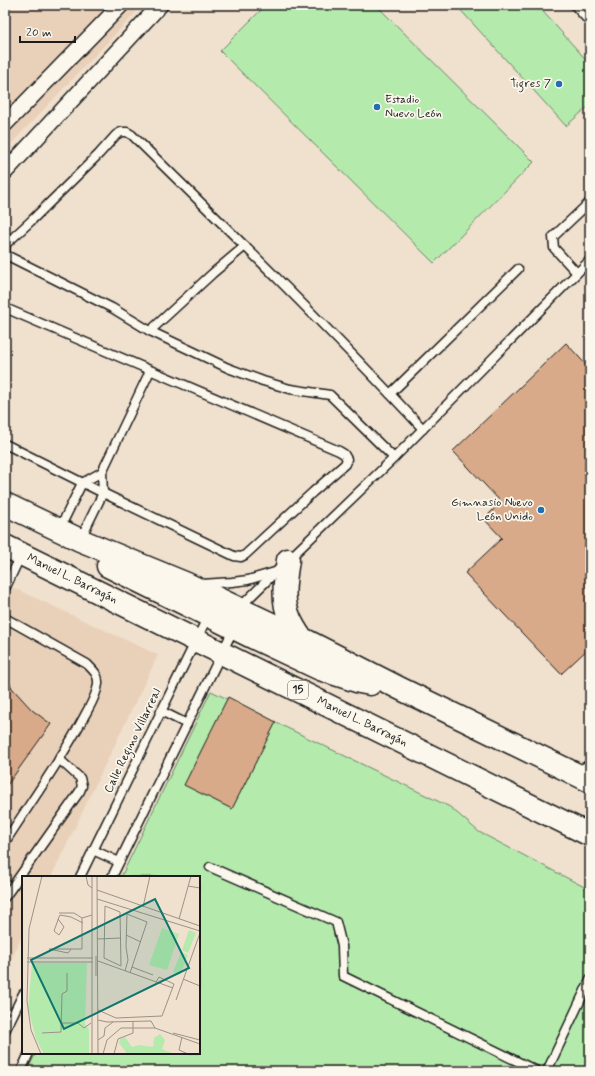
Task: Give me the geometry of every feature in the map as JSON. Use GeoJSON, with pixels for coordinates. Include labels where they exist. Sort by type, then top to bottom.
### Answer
{"type":"FeatureCollection","features":[{"type":"Feature","properties":{"kind":"highway"},"geometry":{"type":"LineString","coordinates":[[5,504],[80,540],[187,584],[236,618],[320,669],[360,682],[399,688]]}},
{"type":"Feature","properties":{"kind":"highway"},"geometry":{"type":"LineString","coordinates":[[80,540],[102,563],[208,615],[236,618],[301,638],[399,688],[585,773]]}},
{"type":"Feature","properties":{"kind":"highway","name":"Manuel L. Barragán"},"geometry":{"type":"LineString","coordinates":[[10,550],[196,640],[590,835]]}},
{"type":"Feature","properties":{"kind":"highway"},"geometry":{"type":"LineString","coordinates":[[282,566],[285,580],[284,596],[286,606],[290,619],[301,638]]}},
{"type":"Feature","properties":{"kind":"street"},"geometry":{"type":"LineString","coordinates":[[7,117],[121,5]]}},
{"type":"Feature","properties":{"kind":"street"},"geometry":{"type":"LineString","coordinates":[[5,172],[160,5]]}},
{"type":"Feature","properties":{"kind":"street"},"geometry":{"type":"LineString","coordinates":[[579,5],[590,17]]}},
{"type":"Feature","properties":{"kind":"lane"},"geometry":{"type":"LineString","coordinates":[[394,458],[330,395],[290,389],[228,368],[150,330],[112,308],[8,256],[5,253],[6,244],[99,154],[116,135],[121,132],[127,132],[132,135],[245,246],[423,429]]}},
{"type":"Feature","properties":{"kind":"lane"},"geometry":{"type":"LineString","coordinates":[[577,273],[554,248],[553,237],[590,202]]}},
{"type":"Feature","properties":{"kind":"lane"},"geometry":{"type":"LineString","coordinates":[[150,330],[201,283],[245,246]]}},
{"type":"Feature","properties":{"kind":"lane"},"geometry":{"type":"LineString","coordinates":[[112,876],[222,653],[236,618],[282,566],[394,458],[590,260]]}},
{"type":"Feature","properties":{"kind":"lane"},"geometry":{"type":"LineString","coordinates":[[390,394],[518,269]]}},
{"type":"Feature","properties":{"kind":"lane"},"geometry":{"type":"LineString","coordinates":[[5,308],[339,451],[346,456],[347,461],[245,555],[240,557],[234,556],[82,483],[5,444]]}},
{"type":"Feature","properties":{"kind":"lane"},"geometry":{"type":"LineString","coordinates":[[80,540],[103,493],[102,472],[150,371]]}},
{"type":"Feature","properties":{"kind":"lane"},"geometry":{"type":"LineString","coordinates":[[59,530],[82,483],[102,472]]}},
{"type":"Feature","properties":{"kind":"lane"},"geometry":{"type":"LineString","coordinates":[[5,589],[10,550]]}},
{"type":"Feature","properties":{"kind":"lane"},"geometry":{"type":"LineString","coordinates":[[187,584],[248,580],[282,566]]}},
{"type":"Feature","properties":{"kind":"lane","name":"Calle Regino Villarreal"},"geometry":{"type":"LineString","coordinates":[[80,876],[208,615]]}},
{"type":"Feature","properties":{"kind":"lane"},"geometry":{"type":"LineString","coordinates":[[5,618],[87,664],[95,672],[98,678],[94,698],[80,725],[5,842]]}},
{"type":"Feature","properties":{"kind":"lane"},"geometry":{"type":"LineString","coordinates":[[161,711],[187,724]]}},
{"type":"Feature","properties":{"kind":"lane"},"geometry":{"type":"LineString","coordinates":[[5,897],[80,791],[82,786],[80,778],[59,759]]}},
{"type":"Feature","properties":{"kind":"lane"},"geometry":{"type":"LineString","coordinates":[[93,850],[119,862]]}},
{"type":"Feature","properties":{"kind":"lane"},"geometry":{"type":"LineString","coordinates":[[210,867],[336,922],[342,946],[343,976],[537,1071]]}},
{"type":"Feature","properties":{"kind":"lane"},"geometry":{"type":"LineString","coordinates":[[547,1071],[590,980]]}},
{"type":"Feature","properties":{"kind":"lane"},"geometry":{"type":"LineString","coordinates":[[5,1031],[22,996]]}},
{"type":"Feature","properties":{"kind":"lane"},"geometry":{"type":"LineString","coordinates":[[21,1071],[30,1054]]}},
{"type":"Feature","properties":{"kind":"shaded area"},"geometry":{"type":"Polygon","coordinates":[[[5,5],[143,5],[5,150],[5,5]]]}},
{"type":"Feature","properties":{"kind":"shaded area"},"geometry":{"type":"Polygon","coordinates":[[[5,584],[158,655],[51,876],[22,876],[22,937],[5,972],[5,584]]]}},
{"type":"Feature","properties":{"kind":"green space","name":"Estadio Nuevo León"},"geometry":{"type":"Polygon","coordinates":[[[266,5],[376,5],[534,162],[434,263],[220,51],[266,5]]]}},
{"type":"Feature","properties":{"kind":"green space","name":"Tigres 7"},"geometry":{"type":"Polygon","coordinates":[[[456,5],[537,5],[590,64],[590,105],[566,126],[456,5]]]}},
{"type":"Feature","properties":{"kind":"green space"},"geometry":{"type":"Polygon","coordinates":[[[211,691],[450,807],[479,832],[590,890],[590,1071],[27,1071],[36,1054],[200,1054],[200,876],[121,876],[211,691]]]}},
{"type":"Feature","properties":{"kind":"building","name":"Gimnasio Nuevo León Unido"},"geometry":{"type":"Polygon","coordinates":[[[566,343],[590,369],[590,647],[561,674],[465,573],[502,538],[484,519],[501,502],[453,451],[566,343]]]}},
{"type":"Feature","properties":{"kind":"building"},"geometry":{"type":"Polygon","coordinates":[[[5,673],[12,688],[32,710],[51,724],[5,788],[5,673]]]}},
{"type":"Feature","properties":{"kind":"building"},"geometry":{"type":"Polygon","coordinates":[[[228,697],[276,722],[232,809],[184,785],[228,697]]]}},
{"type":"Feature","properties":{"kind":"place","name":"Tigres 7"},"geometry":{"type":"Point","coordinates":[559,84]}},
{"type":"Feature","properties":{"kind":"place","name":"Estadio Nuevo León"},"geometry":{"type":"Point","coordinates":[377,107]}},
{"type":"Feature","properties":{"kind":"place","name":"Gimnasio Nuevo León Unido"},"geometry":{"type":"Point","coordinates":[541,510]}}]}
